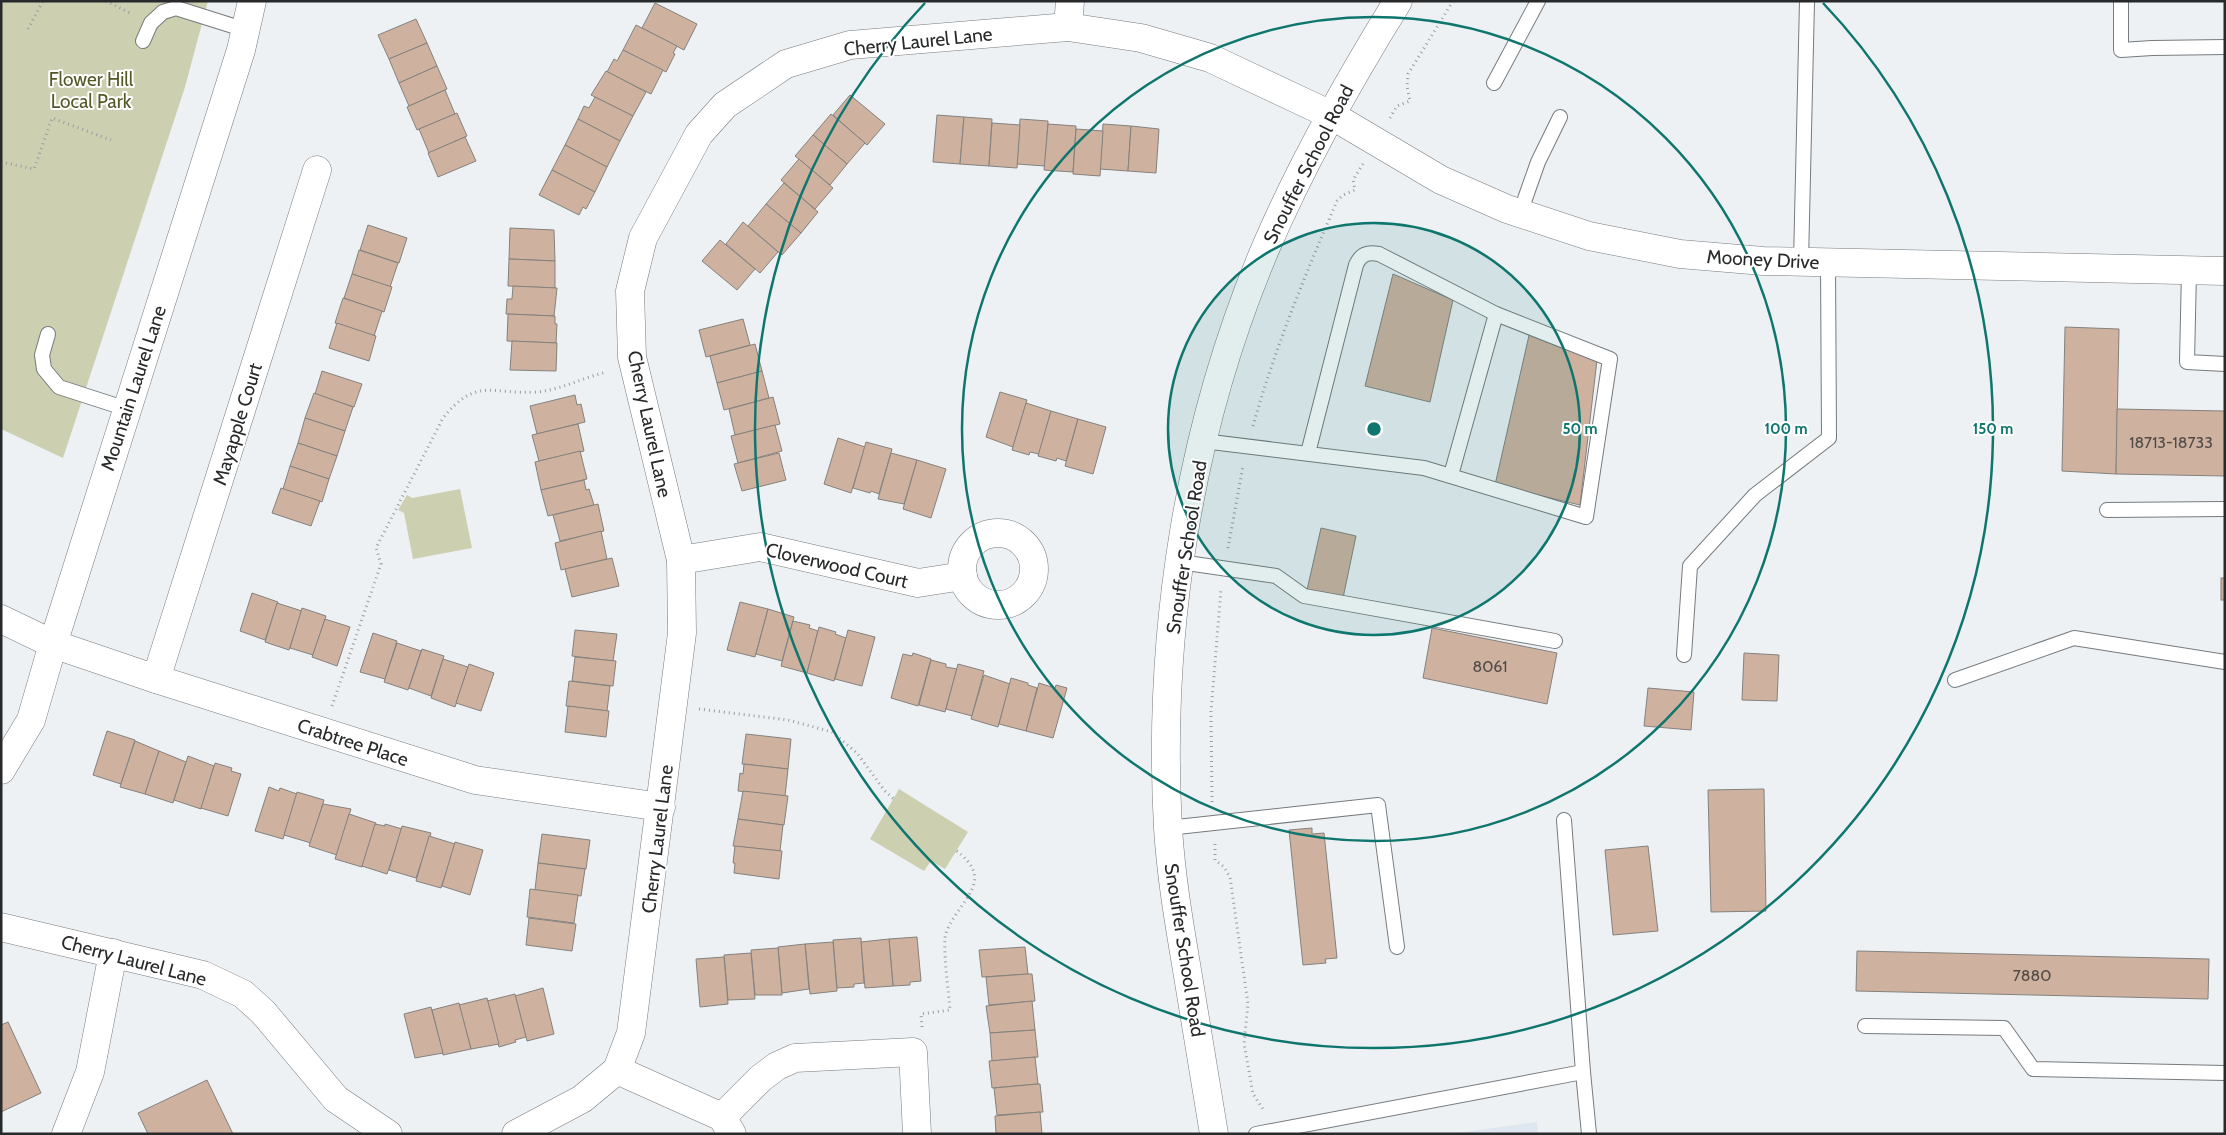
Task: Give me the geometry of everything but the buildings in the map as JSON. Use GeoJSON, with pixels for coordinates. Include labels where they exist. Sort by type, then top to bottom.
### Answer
{"type":"FeatureCollection","features":[{"type":"Feature","properties":{"kind":"street","name":"Mountain Laurel Lane"},"geometry":{"type":"LineString","coordinates":[[1,770],[30,720],[246,30],[252,1]]}},
{"type":"Feature","properties":{"kind":"street","name":"Snouffer School Road"},"geometry":{"type":"LineString","coordinates":[[1214,1134],[1175,898],[1168,828],[1167,725],[1171,643],[1180,562],[1203,441],[1243,305],[1294,185],[1331,115],[1398,1]]}},
{"type":"Feature","properties":{"kind":"street","name":"Cherry Laurel Lane"},"geometry":{"type":"LineString","coordinates":[[516,1134],[582,1099],[617,1070],[631,1033],[682,633],[681,560],[634,365],[630,291],[643,238],[699,134],[725,105],[786,64],[850,45],[1069,14],[1210,58],[1331,115]]}},
{"type":"Feature","properties":{"kind":"street","name":"Mooney Drive"},"geometry":{"type":"LineString","coordinates":[[1331,115],[1440,180],[1520,213],[1590,236],[1680,254],[1763,262],[2225,271]]}},
{"type":"Feature","properties":{"kind":"street","name":"Mayapple Court"},"geometry":{"type":"LineString","coordinates":[[156,679],[317,170]]}},
{"type":"Feature","properties":{"kind":"street","name":"Cloverwood Court"},"geometry":{"type":"LineString","coordinates":[[681,560],[760,547],[918,584],[963,576]]}},
{"type":"Feature","properties":{"kind":"street","name":"Crabtree Place"},"geometry":{"type":"LineString","coordinates":[[1,618],[53,644],[156,679],[476,780],[661,807]]}},
{"type":"Feature","properties":{"kind":"street","name":"Cherry Laurel Lane"},"geometry":{"type":"LineString","coordinates":[[1,927],[203,975],[242,994],[263,1012],[336,1099],[388,1134]]}},
{"type":"Feature","properties":{"kind":"street"},"geometry":{"type":"LineString","coordinates":[[66,1134],[90,1072],[113,953]]}},
{"type":"Feature","properties":{"kind":"street"},"geometry":{"type":"LineString","coordinates":[[617,1070],[727,1125],[760,1078],[777,1066],[796,1058],[913,1052],[917,1134]]}},
{"type":"Feature","properties":{"kind":"lane"},"geometry":{"type":"LineString","coordinates":[[1494,83],[1538,1]]}},
{"type":"Feature","properties":{"kind":"lane"},"geometry":{"type":"LineString","coordinates":[[1801,262],[1807,1]]}},
{"type":"Feature","properties":{"kind":"lane"},"geometry":{"type":"LineString","coordinates":[[2121,1],[2121,50],[2225,48]]}},
{"type":"Feature","properties":{"kind":"lane"},"geometry":{"type":"LineString","coordinates":[[143,41],[151,23],[163,12],[176,8],[246,30]]}},
{"type":"Feature","properties":{"kind":"lane"},"geometry":{"type":"LineString","coordinates":[[1520,213],[1538,162],[1560,117]]}},
{"type":"Feature","properties":{"kind":"lane"},"geometry":{"type":"LineString","coordinates":[[1203,441],[1248,446],[1308,454],[1424,468],[1586,517],[1610,359],[1496,314],[1379,254],[1368,253],[1360,257],[1356,265],[1308,454]]}},
{"type":"Feature","properties":{"kind":"lane"},"geometry":{"type":"LineString","coordinates":[[1684,655],[1690,566],[1755,495],[1828,438],[1828,263]]}},
{"type":"Feature","properties":{"kind":"lane"},"geometry":{"type":"LineString","coordinates":[[2189,270],[2187,362],[2225,364]]}},
{"type":"Feature","properties":{"kind":"lane"},"geometry":{"type":"LineString","coordinates":[[1451,475],[1496,314]]}},
{"type":"Feature","properties":{"kind":"lane"},"geometry":{"type":"LineString","coordinates":[[48,334],[42,356],[44,369],[59,387],[127,410]]}},
{"type":"Feature","properties":{"kind":"lane"},"geometry":{"type":"LineString","coordinates":[[2107,510],[2225,508]]}},
{"type":"Feature","properties":{"kind":"lane"},"geometry":{"type":"LineString","coordinates":[[1180,562],[1276,576],[1304,596],[1555,641]]}},
{"type":"Feature","properties":{"kind":"lane"},"geometry":{"type":"LineString","coordinates":[[1956,680],[2074,638],[2225,662]]}},
{"type":"Feature","properties":{"kind":"lane"},"geometry":{"type":"LineString","coordinates":[[1168,828],[1378,805],[1397,947]]}},
{"type":"Feature","properties":{"kind":"lane"},"geometry":{"type":"LineString","coordinates":[[1564,820],[1589,1134]]}},
{"type":"Feature","properties":{"kind":"lane"},"geometry":{"type":"LineString","coordinates":[[1865,1026],[2004,1028],[2033,1069],[2225,1073]]}},
{"type":"Feature","properties":{"kind":"lane"},"geometry":{"type":"LineString","coordinates":[[1256,1134],[1583,1072]]}},
{"type":"Feature","properties":{"kind":"path"},"geometry":{"type":"LineString","coordinates":[[28,29],[43,1]]}},
{"type":"Feature","properties":{"kind":"path"},"geometry":{"type":"LineString","coordinates":[[106,1],[151,23]]}},
{"type":"Feature","properties":{"kind":"path"},"geometry":{"type":"LineString","coordinates":[[1397,106],[1410,101],[1407,86],[1408,74],[1453,1]]}},
{"type":"Feature","properties":{"kind":"path"},"geometry":{"type":"LineString","coordinates":[[1,162],[34,170],[52,118],[111,140]]}},
{"type":"Feature","properties":{"kind":"path"},"geometry":{"type":"LineString","coordinates":[[1260,1112],[1263,1109],[1253,1094],[1244,1043],[1248,1004],[1230,877],[1224,867],[1216,860],[1213,823],[1212,712],[1218,617],[1225,568],[1248,446],[1276,351],[1301,283],[1337,201],[1343,195],[1355,190],[1353,180]]}},
{"type":"Feature","properties":{"kind":"path"},"geometry":{"type":"LineString","coordinates":[[323,732],[381,564],[376,548],[443,418],[453,406],[480,390],[538,392],[634,365]]}},
{"type":"Feature","properties":{"kind":"path"},"geometry":{"type":"LineString","coordinates":[[673,706],[788,720],[832,732],[858,753],[884,790],[896,801]]}},
{"type":"Feature","properties":{"kind":"path"},"geometry":{"type":"LineString","coordinates":[[913,1052],[923,1035],[921,1014],[950,1010],[946,934],[973,888],[974,877],[973,867],[968,859],[954,849]]}},
{"type":"Feature","properties":{"kind":"shaded area"},"geometry":{"type":"Polygon","coordinates":[[[1537,1122],[1538,1134],[1450,1134],[1537,1122]]]}},
{"type":"Feature","properties":{"kind":"green space","name":"Flower Hill Local Park"},"geometry":{"type":"Polygon","coordinates":[[[1,1],[208,1],[185,87],[63,458],[1,429],[1,1]]]}},
{"type":"Feature","properties":{"kind":"green space"},"geometry":{"type":"Polygon","coordinates":[[[460,489],[472,548],[413,559],[404,513],[398,510],[407,495],[412,498],[460,489]]]}},
{"type":"Feature","properties":{"kind":"green space"},"geometry":{"type":"Polygon","coordinates":[[[899,789],[968,832],[945,869],[931,861],[924,871],[870,839],[899,789]]]}}]}
